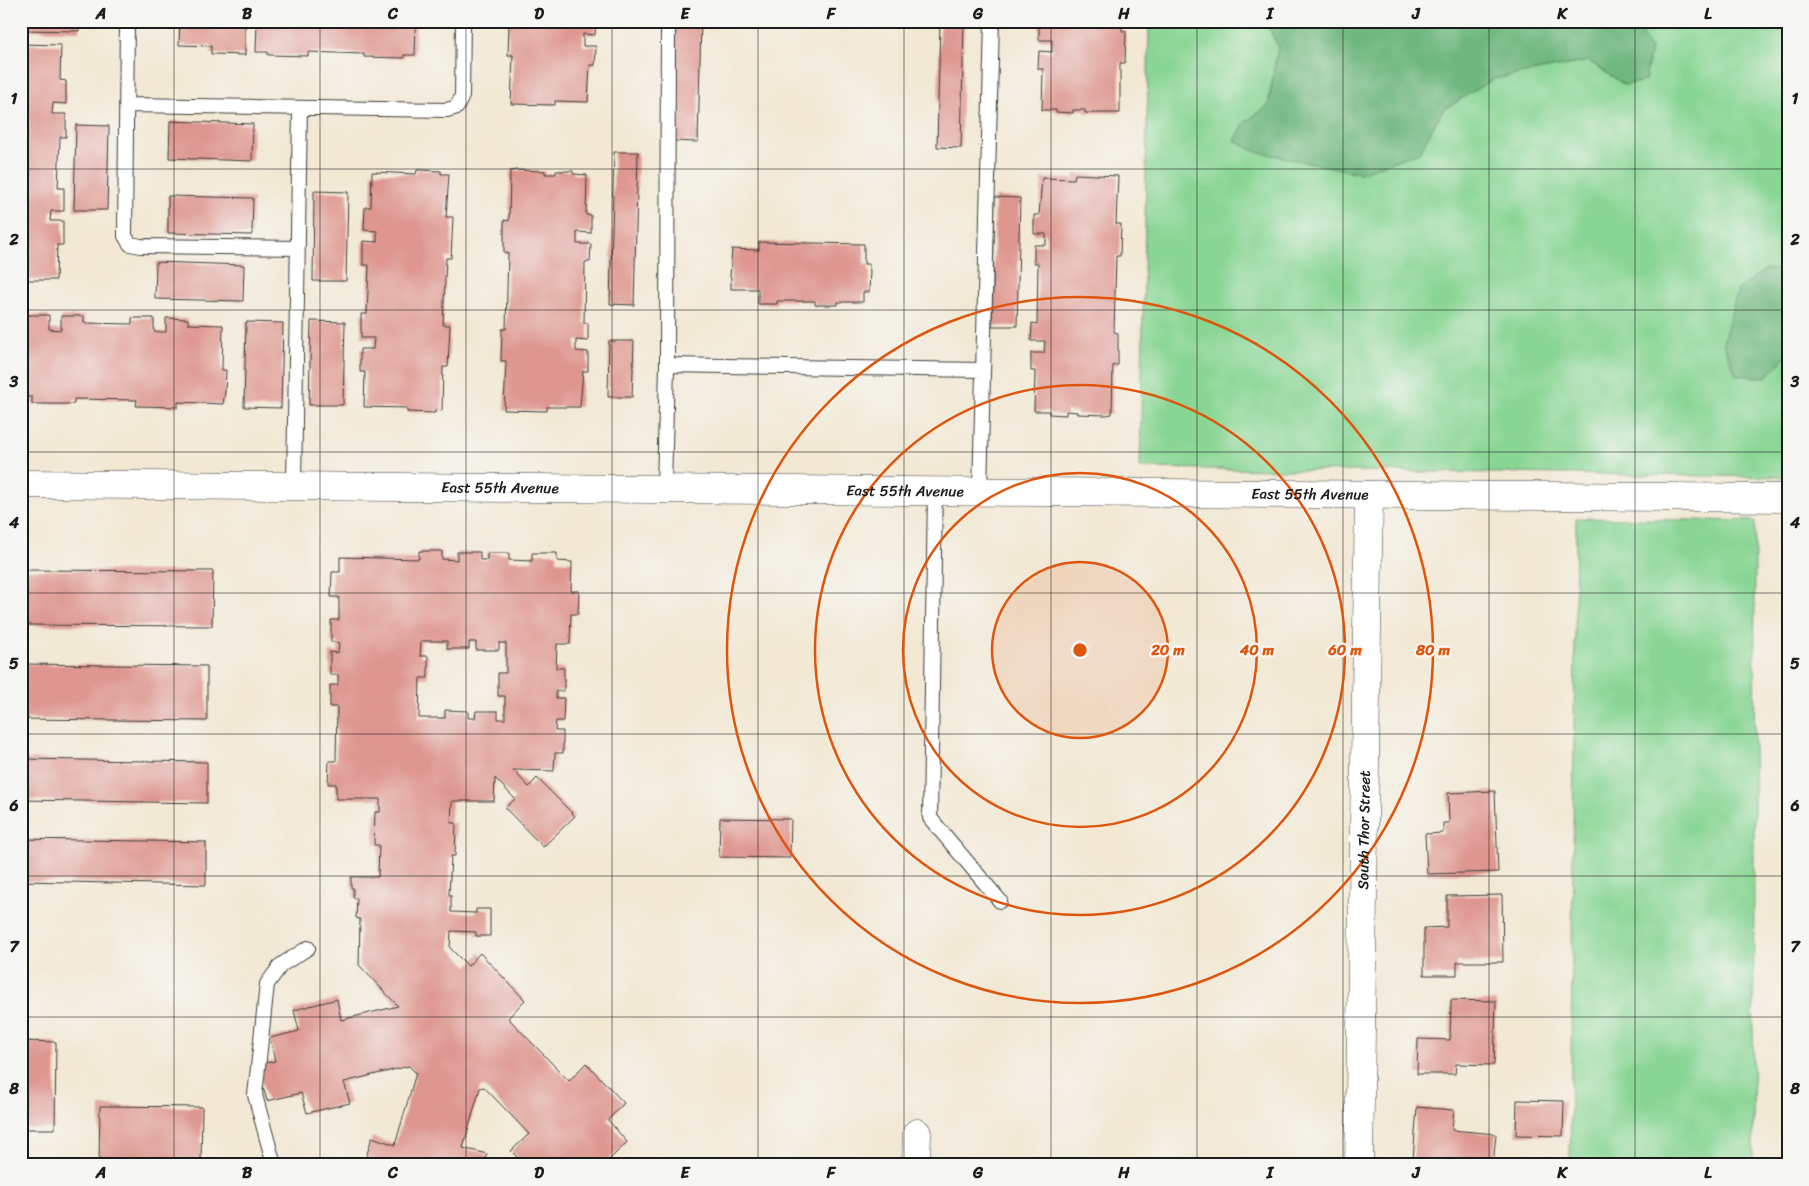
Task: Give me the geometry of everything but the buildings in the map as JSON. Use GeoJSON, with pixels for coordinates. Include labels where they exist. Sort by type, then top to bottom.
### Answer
{"type":"FeatureCollection","features":[{"type":"Feature","properties":{"kind":"street","name":"East 55th Avenue"},"geometry":{"type":"LineString","coordinates":[[21,484],[1788,498]]}},
{"type":"Feature","properties":{"kind":"street","name":"South Thor Street"},"geometry":{"type":"LineString","coordinates":[[1359,1165],[1370,495]]}},
{"type":"Feature","properties":{"kind":"street"},"geometry":{"type":"LineString","coordinates":[[916,1165],[917,1133]]}},
{"type":"Feature","properties":{"kind":"lane"},"geometry":{"type":"LineString","coordinates":[[127,21],[125,236],[130,244],[141,246],[297,248]]}},
{"type":"Feature","properties":{"kind":"lane"},"geometry":{"type":"LineString","coordinates":[[127,105],[447,110],[457,107],[462,96],[463,21]]}},
{"type":"Feature","properties":{"kind":"lane"},"geometry":{"type":"LineString","coordinates":[[664,489],[667,365],[668,21]]}},
{"type":"Feature","properties":{"kind":"lane"},"geometry":{"type":"LineString","coordinates":[[980,492],[992,21]]}},
{"type":"Feature","properties":{"kind":"lane"},"geometry":{"type":"LineString","coordinates":[[294,486],[300,108]]}},
{"type":"Feature","properties":{"kind":"lane"},"geometry":{"type":"LineString","coordinates":[[667,365],[983,370]]}},
{"type":"Feature","properties":{"kind":"lane"},"geometry":{"type":"LineString","coordinates":[[935,491],[930,818],[1000,901]]}},
{"type":"Feature","properties":{"kind":"lane"},"geometry":{"type":"LineString","coordinates":[[274,1165],[255,1095],[267,984],[281,964],[308,948]]}},
{"type":"Feature","properties":{"kind":"green space"},"geometry":{"type":"Polygon","coordinates":[[[1149,21],[1265,21],[1278,46],[1268,107],[1244,123],[1329,166],[1359,173],[1419,152],[1443,110],[1493,79],[1589,61],[1625,85],[1651,49],[1633,21],[1788,21],[1788,272],[1766,269],[1765,378],[1788,354],[1788,477],[1140,468],[1149,21]]]}},
{"type":"Feature","properties":{"kind":"green space"},"geometry":{"type":"Polygon","coordinates":[[[1265,21],[1633,21],[1651,49],[1645,81],[1625,85],[1589,61],[1493,79],[1443,110],[1419,152],[1360,173],[1257,152],[1235,141],[1244,123],[1268,106],[1278,46],[1265,21]]]}},
{"type":"Feature","properties":{"kind":"green space"},"geometry":{"type":"Polygon","coordinates":[[[1766,269],[1788,272],[1788,354],[1765,378],[1736,375],[1723,342],[1738,289],[1766,269]]]}},
{"type":"Feature","properties":{"kind":"green space"},"geometry":{"type":"Polygon","coordinates":[[[1576,518],[1755,521],[1753,1165],[1570,1165],[1576,518]]]}}]}
